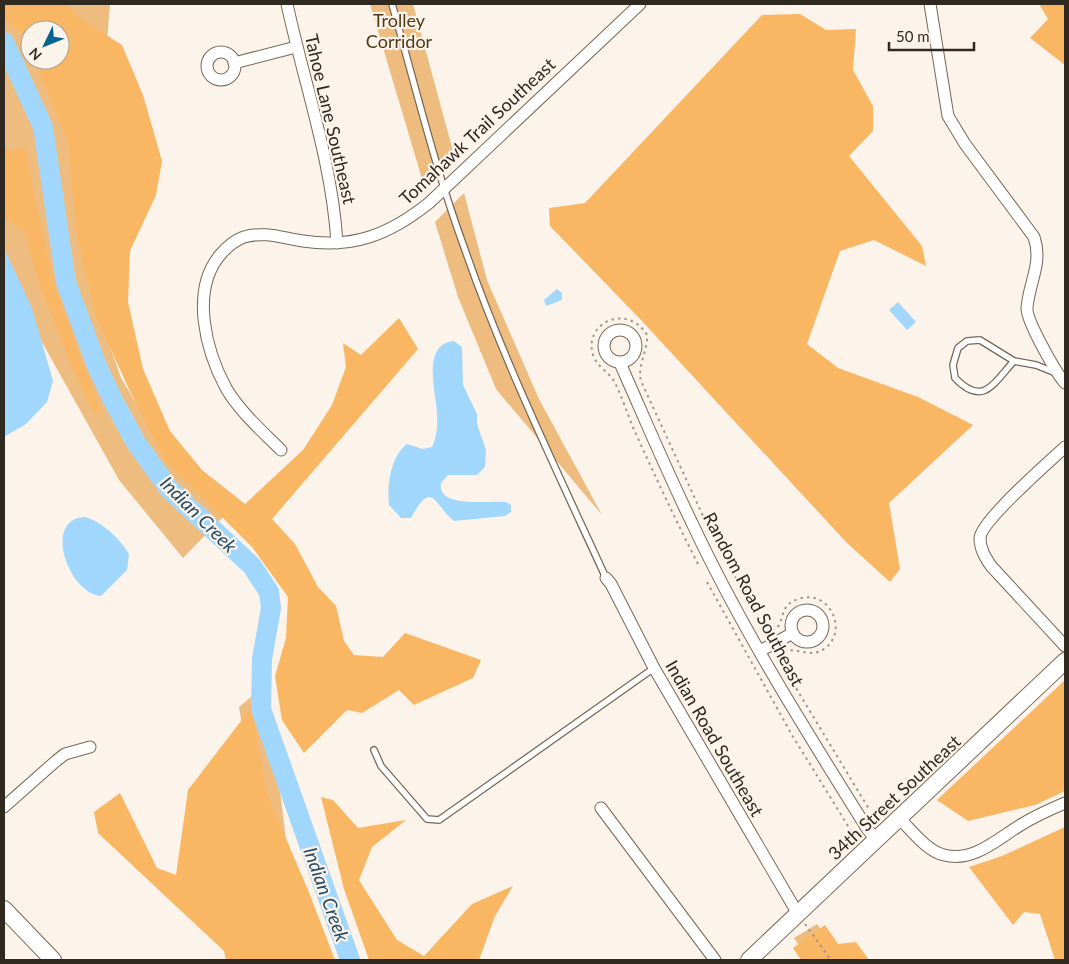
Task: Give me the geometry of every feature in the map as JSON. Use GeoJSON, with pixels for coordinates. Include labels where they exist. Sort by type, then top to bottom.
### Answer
{"type":"FeatureCollection","features":[{"type":"Feature","properties":{"kind":"street","name":"Tahoe Lane Southeast"},"geometry":{"type":"LineString","coordinates":[[287,4],[335,209],[337,243]]}},
{"type":"Feature","properties":{"kind":"street","name":"Tomahawk Trail Southeast"},"geometry":{"type":"LineString","coordinates":[[281,450],[243,411],[227,389],[214,363],[207,334],[205,286],[213,264],[225,249],[242,237],[263,234],[303,241],[337,243],[356,241],[381,235],[405,221],[444,188],[640,4]]}},
{"type":"Feature","properties":{"kind":"street"},"geometry":{"type":"LineString","coordinates":[[930,4],[948,116],[964,144],[1034,237],[1038,248],[1038,261],[1027,309],[1062,378]]}},
{"type":"Feature","properties":{"kind":"street"},"geometry":{"type":"LineString","coordinates":[[234,63],[296,47]]}},
{"type":"Feature","properties":{"kind":"street","name":"Random Road Southeast"},"geometry":{"type":"LineString","coordinates":[[620,363],[693,526],[760,651],[816,748],[868,830],[877,840]]}},
{"type":"Feature","properties":{"kind":"street"},"geometry":{"type":"LineString","coordinates":[[1065,447],[989,520],[980,536],[982,552],[990,566],[1065,646]]}},
{"type":"Feature","properties":{"kind":"street","name":"Indian Road Southeast"},"geometry":{"type":"LineString","coordinates":[[606,578],[611,584],[654,668],[798,914]]}},
{"type":"Feature","properties":{"kind":"street"},"geometry":{"type":"LineString","coordinates":[[760,651],[793,633]]}},
{"type":"Feature","properties":{"kind":"street","name":"34th Street Southeast"},"geometry":{"type":"LineString","coordinates":[[749,960],[1065,661]]}},
{"type":"Feature","properties":{"kind":"street"},"geometry":{"type":"LineString","coordinates":[[4,807],[66,754],[90,747]]}},
{"type":"Feature","properties":{"kind":"street"},"geometry":{"type":"LineString","coordinates":[[900,819],[928,846],[943,855],[962,856],[981,850],[1023,823],[1065,803]]}},
{"type":"Feature","properties":{"kind":"street"},"geometry":{"type":"LineString","coordinates":[[602,808],[715,960]]}},
{"type":"Feature","properties":{"kind":"street"},"geometry":{"type":"LineString","coordinates":[[4,910],[53,960]]}},
{"type":"Feature","properties":{"kind":"lane"},"geometry":{"type":"LineString","coordinates":[[392,4],[444,188],[464,248],[523,396],[606,578]]}},
{"type":"Feature","properties":{"kind":"lane"},"geometry":{"type":"LineString","coordinates":[[1014,361],[988,389],[980,392],[972,392],[955,378],[953,365],[958,348],[967,342],[980,340],[1014,361],[1036,365],[1062,378]]}},
{"type":"Feature","properties":{"kind":"lane"},"geometry":{"type":"LineString","coordinates":[[374,750],[381,766],[427,819],[439,820],[654,668]]}},
{"type":"Feature","properties":{"kind":"path"},"geometry":{"type":"LineString","coordinates":[[761,636],[777,627],[786,607],[797,599],[814,598],[829,607],[835,618],[836,631],[827,647],[812,654],[788,650],[776,655],[872,813]]}},
{"type":"Feature","properties":{"kind":"path"},"geometry":{"type":"LineString","coordinates":[[798,914],[831,960]]}},
{"type":"Feature","properties":{"kind":"green space"},"geometry":{"type":"Polygon","coordinates":[[[4,4],[110,4],[88,282],[121,378],[171,460],[223,517],[183,558],[119,480],[4,274],[4,4]]]}},
{"type":"Feature","properties":{"kind":"green space","name":"Trolley Corridor"},"geometry":{"type":"Polygon","coordinates":[[[370,4],[413,4],[456,162],[425,189],[370,4]]]}},
{"type":"Feature","properties":{"kind":"green space"},"geometry":{"type":"Polygon","coordinates":[[[464,193],[487,280],[539,399],[602,515],[496,389],[458,297],[435,222],[464,193]]]}},
{"type":"Feature","properties":{"kind":"green space"},"geometry":{"type":"Polygon","coordinates":[[[267,684],[294,906],[272,912],[239,707],[267,684]]]}},
{"type":"Feature","properties":{"kind":"green space"},"geometry":{"type":"Polygon","coordinates":[[[817,924],[842,960],[809,960],[794,938],[817,924]]]}},
{"type":"Feature","properties":{"kind":"shaded area"},"geometry":{"type":"Polygon","coordinates":[[[4,4],[65,4],[81,19],[122,45],[143,95],[162,161],[156,195],[130,251],[128,302],[143,369],[170,431],[202,470],[245,504],[303,450],[332,405],[346,367],[343,343],[361,355],[399,318],[418,349],[272,519],[295,544],[318,587],[336,606],[344,641],[354,655],[383,657],[405,633],[481,660],[473,678],[414,705],[399,690],[362,713],[347,710],[304,753],[282,720],[275,676],[286,638],[288,597],[252,547],[165,460],[127,385],[96,316],[77,236],[68,141],[38,70],[70,70],[70,20],[20,20],[20,31],[4,18],[4,4]]]}},
{"type":"Feature","properties":{"kind":"shaded area"},"geometry":{"type":"Polygon","coordinates":[[[1039,4],[1065,4],[1065,65],[1030,38],[1048,19],[1039,4]]]}},
{"type":"Feature","properties":{"kind":"shaded area"},"geometry":{"type":"Polygon","coordinates":[[[800,14],[826,30],[856,29],[853,70],[873,106],[873,131],[849,156],[922,246],[926,266],[874,240],[840,251],[807,344],[838,368],[918,397],[973,425],[889,503],[900,569],[890,582],[847,543],[641,320],[550,226],[549,208],[585,203],[762,15],[800,14]]]}},
{"type":"Feature","properties":{"kind":"shaded area"},"geometry":{"type":"Polygon","coordinates":[[[4,146],[8,151],[26,148],[36,205],[57,293],[101,412],[94,414],[72,367],[39,283],[25,233],[4,216],[4,146]]]}},
{"type":"Feature","properties":{"kind":"shaded area"},"geometry":{"type":"Polygon","coordinates":[[[1065,680],[1065,791],[1035,805],[968,821],[937,800],[1065,680]]]}},
{"type":"Feature","properties":{"kind":"shaded area"},"geometry":{"type":"Polygon","coordinates":[[[251,708],[267,794],[308,890],[335,960],[226,960],[224,951],[98,833],[94,812],[120,793],[157,868],[176,875],[188,790],[251,708]]]}},
{"type":"Feature","properties":{"kind":"shaded area"},"geometry":{"type":"Polygon","coordinates":[[[321,797],[333,800],[358,828],[406,820],[372,847],[359,880],[397,940],[424,956],[472,904],[513,886],[495,916],[479,960],[369,960],[344,889],[321,797]]]}},
{"type":"Feature","properties":{"kind":"shaded area"},"geometry":{"type":"Polygon","coordinates":[[[1065,827],[1065,960],[1055,960],[1040,914],[1024,912],[1013,925],[969,867],[1002,856],[1065,827]]]}},
{"type":"Feature","properties":{"kind":"shaded area"},"geometry":{"type":"Polygon","coordinates":[[[825,925],[838,944],[856,942],[869,960],[801,960],[793,948],[825,925]]]}},
{"type":"Feature","properties":{"kind":"water"},"geometry":{"type":"Polygon","coordinates":[[[4,248],[32,308],[53,381],[47,402],[26,424],[4,437],[4,248]]]}},
{"type":"Feature","properties":{"kind":"water"},"geometry":{"type":"Polygon","coordinates":[[[557,289],[562,293],[562,300],[546,306],[544,300],[557,289]]]}},
{"type":"Feature","properties":{"kind":"water"},"geometry":{"type":"Polygon","coordinates":[[[898,302],[916,322],[907,330],[889,310],[898,302]]]}},
{"type":"Feature","properties":{"kind":"water"},"geometry":{"type":"Polygon","coordinates":[[[454,341],[462,347],[463,385],[477,414],[477,424],[486,450],[485,467],[477,475],[448,475],[441,483],[442,491],[447,497],[466,502],[506,502],[511,505],[511,512],[505,516],[454,521],[437,502],[428,497],[418,506],[411,518],[401,518],[389,505],[389,481],[393,464],[407,444],[423,449],[432,447],[436,435],[437,422],[433,382],[434,360],[437,351],[444,344],[454,341]]]}},
{"type":"Feature","properties":{"kind":"water"},"geometry":{"type":"Polygon","coordinates":[[[84,517],[103,526],[122,543],[129,555],[127,570],[101,596],[89,592],[79,583],[70,571],[65,557],[62,543],[64,530],[71,521],[84,517]]]}},
{"type":"Feature","properties":{"kind":"waterway","name":"Indian Creek"},"geometry":{"type":"LineString","coordinates":[[4,42],[43,127],[66,282],[97,366],[112,398],[135,441],[169,489],[252,566],[269,592],[271,608],[262,659],[261,709],[350,960]]}}]}
